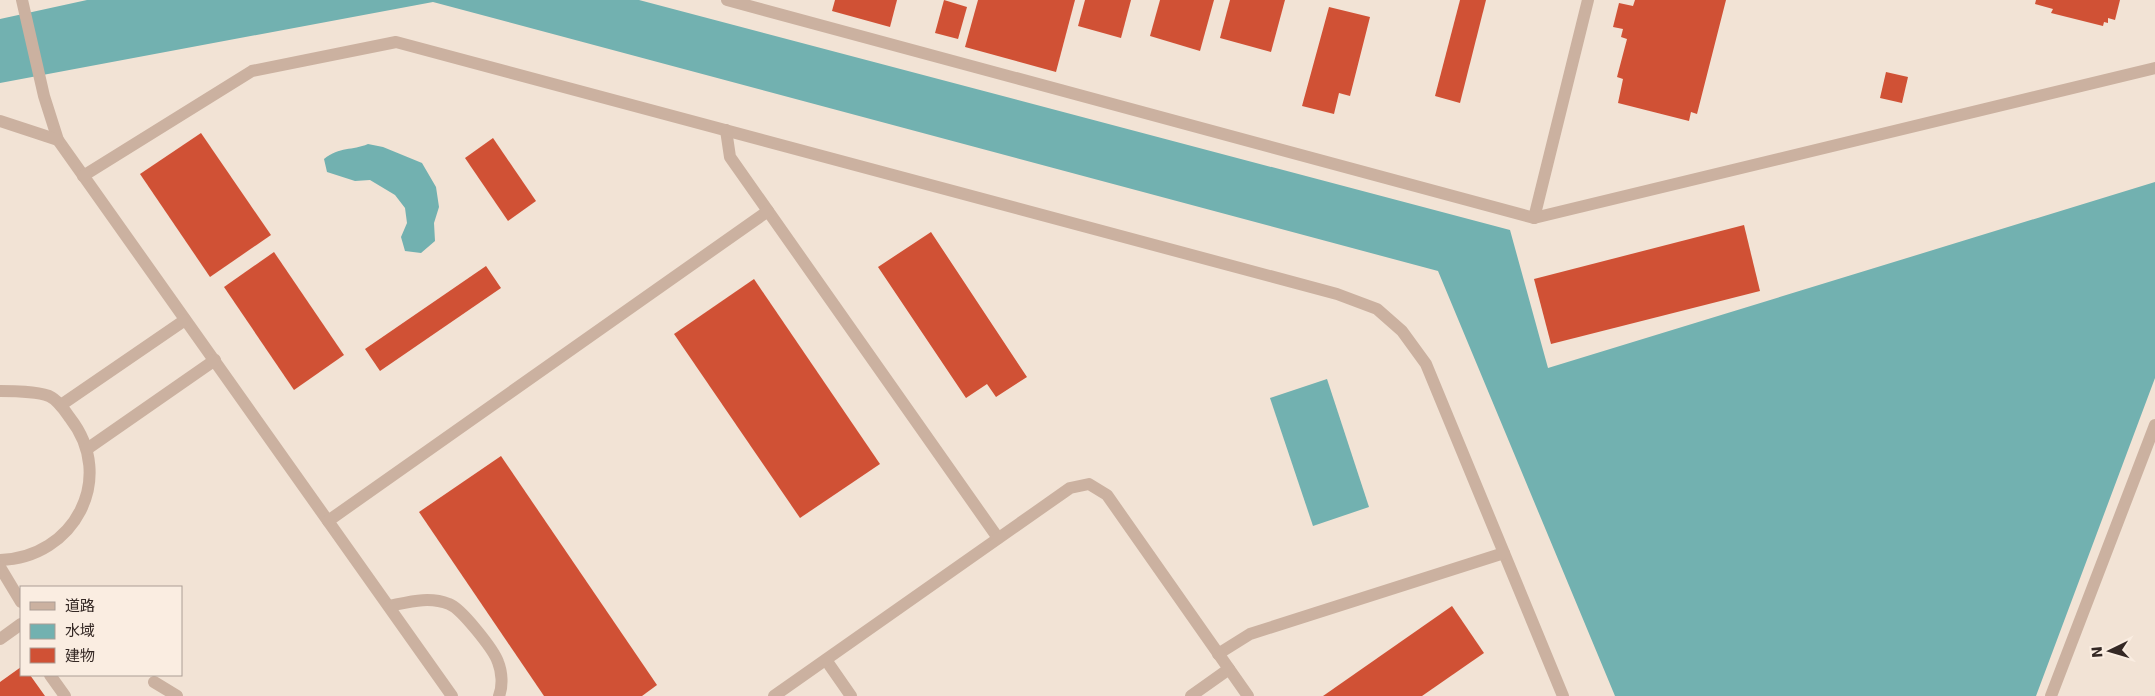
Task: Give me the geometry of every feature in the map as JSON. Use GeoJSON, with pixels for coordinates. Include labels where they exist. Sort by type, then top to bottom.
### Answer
{"type":"FeatureCollection","features":[{"type":"Feature","properties":{"kind":"street"},"geometry":{"type":"LineString","coordinates":[[727,0],[1534,218],[2155,68]]}},
{"type":"Feature","properties":{"kind":"street"},"geometry":{"type":"LineString","coordinates":[[1534,218],[1588,0]]}},
{"type":"Feature","properties":{"kind":"street"},"geometry":{"type":"LineString","coordinates":[[23,2],[44,96],[58,140],[452,696]]}},
{"type":"Feature","properties":{"kind":"street"},"geometry":{"type":"LineString","coordinates":[[84,176],[252,71],[396,42],[1337,294],[1377,309],[1402,331],[1426,364],[1562,696]]}},
{"type":"Feature","properties":{"kind":"street"},"geometry":{"type":"LineString","coordinates":[[0,121],[58,140]]}},
{"type":"Feature","properties":{"kind":"street"},"geometry":{"type":"LineString","coordinates":[[726,130],[730,157],[998,538]]}},
{"type":"Feature","properties":{"kind":"street"},"geometry":{"type":"LineString","coordinates":[[328,521],[768,210]]}},
{"type":"Feature","properties":{"kind":"street"},"geometry":{"type":"LineString","coordinates":[[61,405],[185,320]]}},
{"type":"Feature","properties":{"kind":"street"},"geometry":{"type":"LineString","coordinates":[[87,449],[215,360]]}},
{"type":"Feature","properties":{"kind":"street"},"geometry":{"type":"LineString","coordinates":[[0,391],[17,391],[50,396],[61,405],[78,428],[87,449],[90,487],[84,506],[63,534],[51,546],[17,560],[0,560]]}},
{"type":"Feature","properties":{"kind":"street"},"geometry":{"type":"LineString","coordinates":[[2051,696],[2155,425]]}},
{"type":"Feature","properties":{"kind":"street"},"geometry":{"type":"LineString","coordinates":[[774,696],[1070,488],[1089,484],[1107,495],[1248,696]]}},
{"type":"Feature","properties":{"kind":"street"},"geometry":{"type":"LineString","coordinates":[[1218,654],[1250,634],[1504,553]]}},
{"type":"Feature","properties":{"kind":"street"},"geometry":{"type":"LineString","coordinates":[[0,567],[20,600]]}},
{"type":"Feature","properties":{"kind":"street"},"geometry":{"type":"LineString","coordinates":[[389,606],[422,599],[450,604],[465,615],[498,662],[502,688],[499,696]]}},
{"type":"Feature","properties":{"kind":"street"},"geometry":{"type":"LineString","coordinates":[[0,639],[20,628]]}},
{"type":"Feature","properties":{"kind":"street"},"geometry":{"type":"LineString","coordinates":[[826,660],[851,696]]}},
{"type":"Feature","properties":{"kind":"street"},"geometry":{"type":"LineString","coordinates":[[1191,696],[1229,669]]}},
{"type":"Feature","properties":{"kind":"street"},"geometry":{"type":"LineString","coordinates":[[51,676],[65,696]]}},
{"type":"Feature","properties":{"kind":"street"},"geometry":{"type":"LineString","coordinates":[[154,682],[177,696]]}},
{"type":"Feature","properties":{"kind":"water"},"geometry":{"type":"Polygon","coordinates":[[[87,0],[639,0],[1510,230],[1548,368],[2155,182],[2155,378],[2036,696],[1615,696],[1438,271],[433,2],[0,83],[0,19],[87,0]]]}},
{"type":"Feature","properties":{"kind":"water"},"geometry":{"type":"Polygon","coordinates":[[[368,144],[383,147],[422,163],[436,187],[439,207],[434,223],[435,241],[421,253],[405,251],[401,237],[407,223],[405,208],[395,195],[370,180],[355,181],[327,172],[324,159],[335,152],[368,144]]]}},
{"type":"Feature","properties":{"kind":"water"},"geometry":{"type":"Polygon","coordinates":[[[1327,379],[1369,507],[1313,526],[1270,398],[1327,379]]]}},
{"type":"Feature","properties":{"kind":"building"},"geometry":{"type":"Polygon","coordinates":[[[835,0],[897,0],[890,27],[832,11],[835,0]]]}},
{"type":"Feature","properties":{"kind":"building"},"geometry":{"type":"Polygon","coordinates":[[[944,0],[967,7],[958,39],[935,33],[944,0]]]}},
{"type":"Feature","properties":{"kind":"building"},"geometry":{"type":"Polygon","coordinates":[[[978,0],[1075,0],[1056,72],[965,47],[978,0]]]}},
{"type":"Feature","properties":{"kind":"building"},"geometry":{"type":"Polygon","coordinates":[[[1085,0],[1131,0],[1121,38],[1078,26],[1085,0]]]}},
{"type":"Feature","properties":{"kind":"building"},"geometry":{"type":"Polygon","coordinates":[[[1160,0],[1214,0],[1200,51],[1150,36],[1160,0]]]}},
{"type":"Feature","properties":{"kind":"building"},"geometry":{"type":"Polygon","coordinates":[[[1230,0],[1285,0],[1271,52],[1220,38],[1230,0]]]}},
{"type":"Feature","properties":{"kind":"building"},"geometry":{"type":"Polygon","coordinates":[[[1460,0],[1486,0],[1460,103],[1435,96],[1460,0]]]}},
{"type":"Feature","properties":{"kind":"building"},"geometry":{"type":"Polygon","coordinates":[[[1635,0],[1726,0],[1697,114],[1691,112],[1689,121],[1618,103],[1623,79],[1617,77],[1627,39],[1621,37],[1623,29],[1613,27],[1619,3],[1633,6],[1635,0]]]}},
{"type":"Feature","properties":{"kind":"building"},"geometry":{"type":"Polygon","coordinates":[[[2036,0],[2120,0],[2115,20],[2108,18],[2108,23],[2104,22],[2103,26],[2051,13],[2053,9],[2035,4],[2036,0]]]}},
{"type":"Feature","properties":{"kind":"building"},"geometry":{"type":"Polygon","coordinates":[[[1329,7],[1370,17],[1350,96],[1339,93],[1334,114],[1302,106],[1329,7]]]}},
{"type":"Feature","properties":{"kind":"building"},"geometry":{"type":"Polygon","coordinates":[[[1886,72],[1908,77],[1902,103],[1880,98],[1886,72]]]}},
{"type":"Feature","properties":{"kind":"building"},"geometry":{"type":"Polygon","coordinates":[[[201,133],[271,235],[210,277],[140,174],[201,133]]]}},
{"type":"Feature","properties":{"kind":"building"},"geometry":{"type":"Polygon","coordinates":[[[493,138],[536,201],[508,221],[465,158],[493,138]]]}},
{"type":"Feature","properties":{"kind":"building"},"geometry":{"type":"Polygon","coordinates":[[[1744,225],[1760,291],[1551,344],[1534,279],[1744,225]]]}},
{"type":"Feature","properties":{"kind":"building"},"geometry":{"type":"Polygon","coordinates":[[[931,232],[1027,377],[996,397],[987,384],[966,398],[878,267],[931,232]]]}},
{"type":"Feature","properties":{"kind":"building"},"geometry":{"type":"Polygon","coordinates":[[[274,252],[344,355],[294,390],[224,287],[274,252]]]}},
{"type":"Feature","properties":{"kind":"building"},"geometry":{"type":"Polygon","coordinates":[[[486,266],[501,288],[380,371],[365,349],[486,266]]]}},
{"type":"Feature","properties":{"kind":"building"},"geometry":{"type":"Polygon","coordinates":[[[754,279],[880,464],[800,518],[674,334],[754,279]]]}},
{"type":"Feature","properties":{"kind":"building"},"geometry":{"type":"Polygon","coordinates":[[[501,456],[657,685],[642,696],[544,696],[419,512],[501,456]]]}},
{"type":"Feature","properties":{"kind":"building"},"geometry":{"type":"Polygon","coordinates":[[[1452,606],[1484,653],[1422,696],[1323,696],[1452,606]]]}},
{"type":"Feature","properties":{"kind":"building"},"geometry":{"type":"Polygon","coordinates":[[[20,668],[20,676],[31,676],[45,696],[0,696],[0,682],[20,668]]]}}]}
